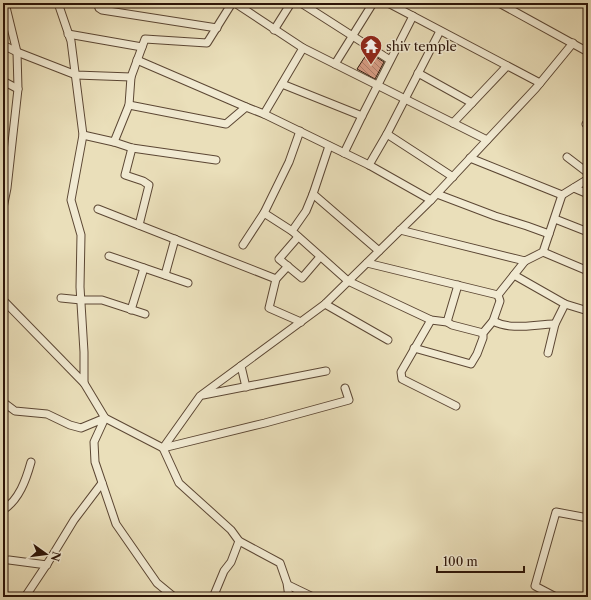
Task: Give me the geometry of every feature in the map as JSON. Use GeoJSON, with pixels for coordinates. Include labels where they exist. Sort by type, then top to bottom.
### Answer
{"type":"FeatureCollection","features":[{"type":"Feature","properties":{"kind":"street"},"geometry":{"type":"LineString","coordinates":[[3,208],[7,188],[18,89],[17,52],[6,3]]}},
{"type":"Feature","properties":{"kind":"street"},"geometry":{"type":"LineString","coordinates":[[58,3],[71,41],[83,135],[71,200],[81,235],[81,300],[84,383]]}},
{"type":"Feature","properties":{"kind":"street"},"geometry":{"type":"LineString","coordinates":[[97,3],[99,8],[102,10],[217,28]]}},
{"type":"Feature","properties":{"kind":"street"},"geometry":{"type":"LineString","coordinates":[[114,142],[129,105],[131,76],[145,39],[207,43],[234,3],[303,48],[487,140]]}},
{"type":"Feature","properties":{"kind":"street"},"geometry":{"type":"LineString","coordinates":[[274,30],[291,3]]}},
{"type":"Feature","properties":{"kind":"street"},"geometry":{"type":"LineString","coordinates":[[301,3],[390,60]]}},
{"type":"Feature","properties":{"kind":"street"},"geometry":{"type":"LineString","coordinates":[[335,64],[373,3]]}},
{"type":"Feature","properties":{"kind":"street"},"geometry":{"type":"LineString","coordinates":[[388,3],[540,83]]}},
{"type":"Feature","properties":{"kind":"street"},"geometry":{"type":"LineString","coordinates":[[499,3],[588,52]]}},
{"type":"Feature","properties":{"kind":"street"},"geometry":{"type":"LineString","coordinates":[[344,153],[413,16]]}},
{"type":"Feature","properties":{"kind":"street"},"geometry":{"type":"LineString","coordinates":[[368,165],[387,134],[440,31]]}},
{"type":"Feature","properties":{"kind":"street"},"geometry":{"type":"LineString","coordinates":[[68,34],[142,46]]}},
{"type":"Feature","properties":{"kind":"street"},"geometry":{"type":"LineString","coordinates":[[163,448],[200,396],[325,304],[379,252],[453,177],[540,83],[573,43]]}},
{"type":"Feature","properties":{"kind":"street"},"geometry":{"type":"LineString","coordinates":[[3,45],[76,75],[131,76]]}},
{"type":"Feature","properties":{"kind":"street"},"geometry":{"type":"LineString","coordinates":[[264,114],[303,48]]}},
{"type":"Feature","properties":{"kind":"street"},"geometry":{"type":"LineString","coordinates":[[137,60],[264,114],[368,165],[431,200]]}},
{"type":"Feature","properties":{"kind":"street"},"geometry":{"type":"LineString","coordinates":[[453,123],[507,66]]}},
{"type":"Feature","properties":{"kind":"street"},"geometry":{"type":"LineString","coordinates":[[418,73],[472,103]]}},
{"type":"Feature","properties":{"kind":"street"},"geometry":{"type":"LineString","coordinates":[[3,81],[18,89]]}},
{"type":"Feature","properties":{"kind":"street"},"geometry":{"type":"LineString","coordinates":[[282,84],[362,116]]}},
{"type":"Feature","properties":{"kind":"street"},"geometry":{"type":"LineString","coordinates":[[129,105],[226,124],[246,107]]}},
{"type":"Feature","properties":{"kind":"street"},"geometry":{"type":"LineString","coordinates":[[244,245],[264,213],[289,162],[300,132]]}},
{"type":"Feature","properties":{"kind":"street"},"geometry":{"type":"LineString","coordinates":[[387,134],[453,177]]}},
{"type":"Feature","properties":{"kind":"street"},"geometry":{"type":"LineString","coordinates":[[83,135],[132,148],[216,160]]}},
{"type":"Feature","properties":{"kind":"street"},"geometry":{"type":"LineString","coordinates":[[292,231],[306,210],[313,194],[329,146]]}},
{"type":"Feature","properties":{"kind":"street"},"geometry":{"type":"LineString","coordinates":[[132,148],[125,174],[144,181],[149,185],[139,225]]}},
{"type":"Feature","properties":{"kind":"street"},"geometry":{"type":"LineString","coordinates":[[567,157],[588,173]]}},
{"type":"Feature","properties":{"kind":"street"},"geometry":{"type":"LineString","coordinates":[[470,158],[562,195]]}},
{"type":"Feature","properties":{"kind":"street"},"geometry":{"type":"LineString","coordinates":[[498,295],[525,261],[543,252],[562,195],[588,180]]}},
{"type":"Feature","properties":{"kind":"street"},"geometry":{"type":"LineString","coordinates":[[574,188],[588,194]]}},
{"type":"Feature","properties":{"kind":"street"},"geometry":{"type":"LineString","coordinates":[[313,194],[379,252]]}},
{"type":"Feature","properties":{"kind":"street"},"geometry":{"type":"LineString","coordinates":[[437,194],[495,216],[549,234]]}},
{"type":"Feature","properties":{"kind":"street"},"geometry":{"type":"LineString","coordinates":[[98,209],[276,279]]}},
{"type":"Feature","properties":{"kind":"street"},"geometry":{"type":"LineString","coordinates":[[264,213],[292,231],[348,281],[431,320],[447,322],[452,325],[483,333]]}},
{"type":"Feature","properties":{"kind":"street"},"geometry":{"type":"LineString","coordinates":[[555,219],[588,232]]}},
{"type":"Feature","properties":{"kind":"street"},"geometry":{"type":"LineString","coordinates":[[400,230],[525,261]]}},
{"type":"Feature","properties":{"kind":"street"},"geometry":{"type":"LineString","coordinates":[[298,237],[279,259],[302,278],[320,257]]}},
{"type":"Feature","properties":{"kind":"street"},"geometry":{"type":"LineString","coordinates":[[165,275],[175,239]]}},
{"type":"Feature","properties":{"kind":"street"},"geometry":{"type":"LineString","coordinates":[[543,252],[588,271]]}},
{"type":"Feature","properties":{"kind":"street"},"geometry":{"type":"LineString","coordinates":[[109,256],[188,283]]}},
{"type":"Feature","properties":{"kind":"street"},"geometry":{"type":"LineString","coordinates":[[367,263],[498,295]]}},
{"type":"Feature","properties":{"kind":"street"},"geometry":{"type":"LineString","coordinates":[[288,266],[276,279],[269,308],[300,322]]}},
{"type":"Feature","properties":{"kind":"street"},"geometry":{"type":"LineString","coordinates":[[131,310],[144,268]]}},
{"type":"Feature","properties":{"kind":"street"},"geometry":{"type":"LineString","coordinates":[[514,275],[565,304],[588,310]]}},
{"type":"Feature","properties":{"kind":"street"},"geometry":{"type":"LineString","coordinates":[[447,322],[458,285]]}},
{"type":"Feature","properties":{"kind":"street"},"geometry":{"type":"LineString","coordinates":[[414,348],[471,364],[477,354],[483,338],[483,333],[493,321],[500,301],[498,295]]}},
{"type":"Feature","properties":{"kind":"street"},"geometry":{"type":"LineString","coordinates":[[61,298],[102,300],[145,314]]}},
{"type":"Feature","properties":{"kind":"street"},"geometry":{"type":"LineString","coordinates":[[3,300],[84,383],[105,418],[163,448],[179,483],[231,530],[239,541],[280,563],[288,585],[289,597]]}},
{"type":"Feature","properties":{"kind":"street"},"geometry":{"type":"LineString","coordinates":[[325,304],[388,340]]}},
{"type":"Feature","properties":{"kind":"street"},"geometry":{"type":"LineString","coordinates":[[548,352],[555,324],[565,304]]}},
{"type":"Feature","properties":{"kind":"street"},"geometry":{"type":"LineString","coordinates":[[431,320],[401,372],[402,379],[456,406]]}},
{"type":"Feature","properties":{"kind":"street"},"geometry":{"type":"LineString","coordinates":[[493,321],[498,324],[517,327],[555,324]]}},
{"type":"Feature","properties":{"kind":"street"},"geometry":{"type":"LineString","coordinates":[[240,366],[246,387]]}},
{"type":"Feature","properties":{"kind":"street"},"geometry":{"type":"LineString","coordinates":[[200,396],[326,371]]}},
{"type":"Feature","properties":{"kind":"street"},"geometry":{"type":"LineString","coordinates":[[163,448],[265,423],[349,400],[345,388]]}},
{"type":"Feature","properties":{"kind":"street"},"geometry":{"type":"LineString","coordinates":[[3,402],[15,411],[47,414],[70,425],[81,428],[105,418]]}},
{"type":"Feature","properties":{"kind":"street"},"geometry":{"type":"LineString","coordinates":[[105,418],[94,442],[95,462],[116,524],[157,583],[174,597]]}},
{"type":"Feature","properties":{"kind":"street"},"geometry":{"type":"LineString","coordinates":[[3,510],[9,506],[16,497],[26,479],[32,462]]}},
{"type":"Feature","properties":{"kind":"street"},"geometry":{"type":"LineString","coordinates":[[25,597],[47,565],[74,520],[102,483]]}},
{"type":"Feature","properties":{"kind":"street"},"geometry":{"type":"LineString","coordinates":[[556,597],[535,586],[556,512],[588,518]]}},
{"type":"Feature","properties":{"kind":"street"},"geometry":{"type":"LineString","coordinates":[[221,597],[214,595],[224,571],[231,562],[239,541]]}},
{"type":"Feature","properties":{"kind":"street"},"geometry":{"type":"LineString","coordinates":[[9,560],[47,565]]}},
{"type":"Feature","properties":{"kind":"street"},"geometry":{"type":"LineString","coordinates":[[288,585],[313,597]]}},
{"type":"Feature","properties":{"kind":"building","name":"shiv temple"},"geometry":{"type":"Polygon","coordinates":[[[368,52],[384,62],[375,79],[357,69],[368,52]]]}},
{"type":"Feature","properties":{"kind":"place","name":"shiv temple"},"geometry":{"type":"Point","coordinates":[371,66]}}]}
